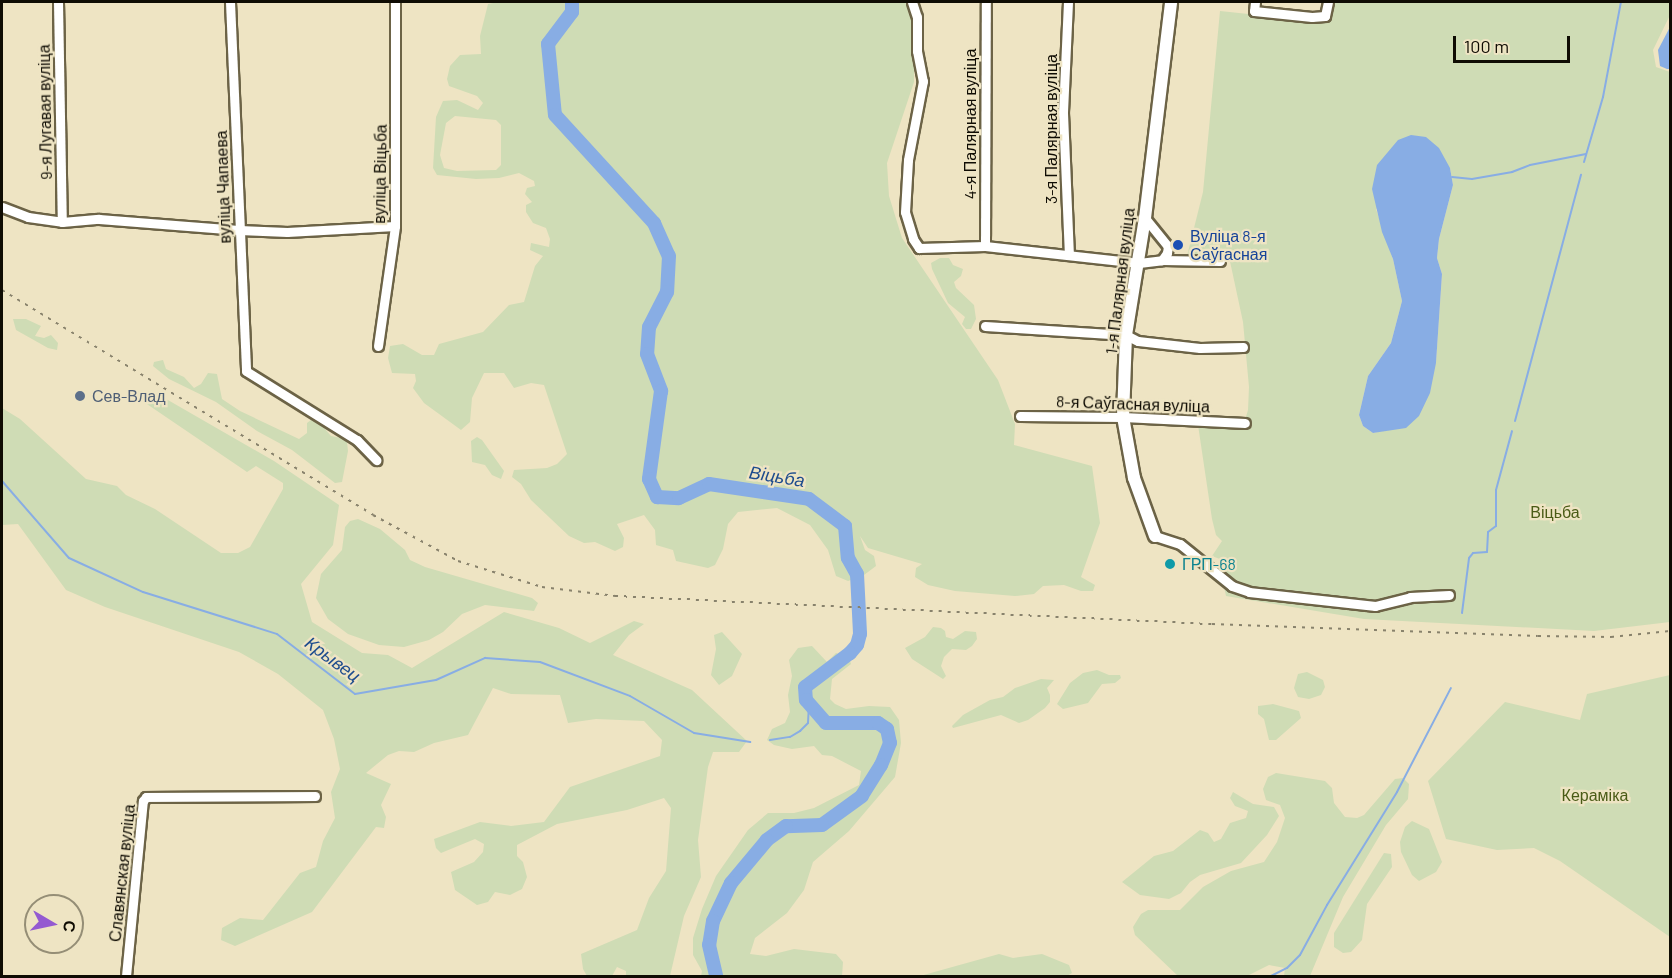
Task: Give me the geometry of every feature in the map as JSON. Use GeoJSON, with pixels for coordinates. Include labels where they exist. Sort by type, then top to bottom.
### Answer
{"type":"FeatureCollection","features":[{"type":"Feature","properties":{"kind":"street","name":"9-я Лугавая вуліца"},"geometry":{"type":"LineString","coordinates":[[58,2],[62,222]]}},
{"type":"Feature","properties":{"kind":"street","name":"вуліца Чапаева"},"geometry":{"type":"LineString","coordinates":[[230,2],[246,371],[357,440],[376,460]]}},
{"type":"Feature","properties":{"kind":"street","name":"вуліца Віцьба"},"geometry":{"type":"LineString","coordinates":[[378,346],[395,226],[395,2]]}},
{"type":"Feature","properties":{"kind":"street"},"geometry":{"type":"LineString","coordinates":[[912,2],[917,17],[917,51],[923,81],[908,160],[905,212],[913,239],[919,248],[985,246],[1138,263],[1162,260],[1220,261]]}},
{"type":"Feature","properties":{"kind":"street","name":"4-я Палярная вуліца"},"geometry":{"type":"LineString","coordinates":[[985,246],[986,2]]}},
{"type":"Feature","properties":{"kind":"street","name":"3-я Палярная вуліца"},"geometry":{"type":"LineString","coordinates":[[1068,2],[1063,113],[1069,255]]}},
{"type":"Feature","properties":{"kind":"street","name":"1-я Палярная вуліца"},"geometry":{"type":"LineString","coordinates":[[1171,2],[1145,218],[1126,335],[1123,417],[1134,478],[1155,536],[1180,544],[1232,586],[1249,592],[1375,606],[1410,597],[1449,595]]}},
{"type":"Feature","properties":{"kind":"street"},"geometry":{"type":"LineString","coordinates":[[1255,6],[1326,16],[1328,2]]}},
{"type":"Feature","properties":{"kind":"street"},"geometry":{"type":"LineString","coordinates":[[2,207],[28,217],[62,222],[99,219],[287,232],[395,226]]}},
{"type":"Feature","properties":{"kind":"street"},"geometry":{"type":"LineString","coordinates":[[1145,218],[1168,246],[1167,254],[1162,260]]}},
{"type":"Feature","properties":{"kind":"street"},"geometry":{"type":"LineString","coordinates":[[985,326],[1126,335],[1138,341],[1200,348],[1243,347]]}},
{"type":"Feature","properties":{"kind":"street","name":"8-я Саўгасная вуліца"},"geometry":{"type":"LineString","coordinates":[[1020,416],[1123,417],[1245,423]]}},
{"type":"Feature","properties":{"kind":"street","name":"Славянская вуліца"},"geometry":{"type":"LineString","coordinates":[[126,976],[143,801],[146,797],[315,796]]}},
{"type":"Feature","properties":{"kind":"green space"},"geometry":{"type":"Polygon","coordinates":[[[498,2],[910,2],[914,24],[914,82],[887,163],[889,196],[902,238],[998,380],[1015,424],[1014,445],[1092,466],[1100,523],[1081,577],[1095,585],[1093,591],[1081,591],[1064,585],[1043,586],[1034,594],[1015,596],[955,591],[928,585],[915,577],[916,568],[922,564],[868,548],[860,536],[865,550],[874,556],[876,566],[864,575],[848,581],[836,576],[828,550],[810,525],[777,508],[738,512],[728,524],[723,549],[715,565],[708,568],[676,561],[673,550],[656,545],[655,530],[644,515],[617,524],[624,538],[623,547],[615,551],[595,542],[584,543],[569,536],[531,500],[521,484],[512,477],[514,470],[547,468],[557,464],[567,454],[544,385],[531,383],[514,388],[504,373],[484,373],[472,398],[470,422],[461,430],[424,403],[413,388],[416,381],[415,374],[392,373],[388,358],[390,346],[403,344],[422,355],[434,355],[439,344],[483,332],[509,305],[524,302],[535,266],[543,256],[530,250],[531,243],[549,247],[550,239],[546,228],[533,223],[526,212],[526,205],[532,202],[525,194],[527,188],[535,186],[534,181],[519,173],[499,178],[476,179],[437,175],[433,168],[436,117],[443,101],[457,100],[478,110],[483,103],[477,96],[449,86],[447,79],[450,66],[460,55],[481,54],[480,36],[488,4],[498,2]],[[455,116],[446,123],[440,155],[444,168],[457,171],[496,170],[501,165],[501,125],[496,120],[455,116]]]}},
{"type":"Feature","properties":{"kind":"green space"},"geometry":{"type":"Polygon","coordinates":[[[1330,2],[1670,2],[1670,15],[1653,50],[1656,67],[1670,72],[1670,622],[1594,631],[1364,619],[1226,596],[1221,572],[1225,561],[1212,556],[1222,541],[1216,535],[1212,519],[1198,425],[1243,427],[1248,410],[1249,387],[1243,322],[1228,252],[1187,256],[1203,192],[1220,11],[1322,22],[1329,12],[1330,2]],[[1450,168],[1376,209],[1393,259],[1402,301],[1391,343],[1368,376],[1359,415],[1363,426],[1373,433],[1388,430],[1436,363],[1442,274],[1437,258],[1439,239],[1453,185],[1450,168]]]}},
{"type":"Feature","properties":{"kind":"green space"},"geometry":{"type":"Polygon","coordinates":[[[940,258],[949,258],[953,265],[963,269],[961,276],[954,282],[956,288],[974,305],[976,319],[971,329],[966,329],[962,324],[965,317],[948,303],[932,269],[931,263],[940,258]]]}},
{"type":"Feature","properties":{"kind":"green space"},"geometry":{"type":"Polygon","coordinates":[[[13,319],[26,319],[41,326],[35,336],[44,338],[51,335],[58,343],[57,350],[48,348],[16,330],[13,319]]]}},
{"type":"Feature","properties":{"kind":"green space"},"geometry":{"type":"Polygon","coordinates":[[[163,360],[166,369],[184,377],[194,388],[201,384],[208,373],[217,374],[222,399],[240,411],[299,439],[307,433],[307,423],[311,420],[319,422],[331,436],[347,442],[348,451],[342,482],[335,483],[292,450],[257,431],[216,402],[169,379],[153,366],[154,362],[163,360]]]}},
{"type":"Feature","properties":{"kind":"green space"},"geometry":{"type":"Polygon","coordinates":[[[138,391],[154,392],[274,461],[339,505],[333,545],[301,584],[312,622],[362,653],[388,655],[412,668],[504,612],[559,628],[590,643],[634,621],[644,624],[629,635],[613,655],[692,690],[747,741],[739,752],[713,752],[708,767],[698,840],[701,877],[684,916],[670,976],[626,976],[626,971],[617,967],[612,976],[587,976],[583,969],[581,954],[637,930],[649,898],[666,871],[671,808],[664,798],[627,810],[557,824],[517,845],[517,856],[523,862],[527,877],[522,889],[510,895],[495,892],[488,902],[477,905],[455,890],[451,872],[474,862],[483,852],[484,844],[475,839],[441,853],[436,848],[434,839],[480,822],[511,826],[544,822],[570,787],[660,756],[662,740],[644,721],[596,719],[568,723],[560,695],[511,694],[493,688],[468,735],[434,743],[414,752],[399,751],[388,755],[366,773],[391,784],[381,805],[386,817],[384,828],[376,827],[312,912],[235,946],[221,940],[222,928],[240,918],[263,920],[300,873],[316,867],[323,841],[335,818],[331,792],[340,769],[334,739],[323,710],[278,674],[239,652],[105,607],[66,590],[18,524],[2,525],[2,408],[20,419],[86,479],[117,486],[126,495],[155,509],[221,553],[238,553],[250,547],[283,489],[283,483],[256,466],[247,472],[138,398],[138,391]]]}},
{"type":"Feature","properties":{"kind":"green space"},"geometry":{"type":"Polygon","coordinates":[[[477,437],[482,440],[504,471],[501,479],[492,475],[485,465],[472,462],[471,441],[477,437]]]}},
{"type":"Feature","properties":{"kind":"green space"},"geometry":{"type":"Polygon","coordinates":[[[358,519],[380,529],[405,550],[410,560],[425,567],[532,598],[538,603],[534,611],[485,605],[462,614],[443,632],[429,640],[404,647],[379,645],[348,634],[328,619],[316,598],[321,574],[342,550],[345,527],[350,521],[358,519]]]}},
{"type":"Feature","properties":{"kind":"green space"},"geometry":{"type":"Polygon","coordinates":[[[933,627],[941,628],[945,631],[946,637],[953,639],[965,631],[976,632],[977,639],[972,646],[966,650],[952,649],[944,657],[941,666],[946,676],[943,679],[912,659],[905,648],[925,637],[933,627]]]}},
{"type":"Feature","properties":{"kind":"green space"},"geometry":{"type":"Polygon","coordinates":[[[722,632],[742,654],[732,676],[719,685],[711,675],[716,649],[714,635],[722,632]]]}},
{"type":"Feature","properties":{"kind":"green space"},"geometry":{"type":"Polygon","coordinates":[[[812,646],[827,662],[836,653],[849,658],[851,664],[832,679],[830,699],[835,704],[846,709],[869,706],[890,707],[899,720],[901,743],[895,777],[849,831],[813,862],[804,890],[787,913],[755,938],[750,954],[766,956],[794,949],[836,954],[843,962],[842,976],[701,976],[702,971],[693,955],[693,938],[702,909],[716,876],[748,830],[768,813],[794,813],[814,808],[859,785],[861,771],[832,756],[822,755],[814,746],[792,749],[774,745],[767,740],[772,729],[785,723],[790,712],[788,695],[792,676],[789,660],[798,648],[812,646]]]}},
{"type":"Feature","properties":{"kind":"green space"},"geometry":{"type":"Polygon","coordinates":[[[1097,670],[1109,675],[1120,675],[1121,678],[1115,683],[1102,684],[1088,703],[1063,709],[1057,704],[1070,683],[1083,673],[1097,670]]]}},
{"type":"Feature","properties":{"kind":"green space"},"geometry":{"type":"Polygon","coordinates":[[[1307,672],[1323,680],[1325,687],[1321,695],[1309,699],[1298,697],[1294,688],[1298,674],[1307,672]]]}},
{"type":"Feature","properties":{"kind":"green space","name":"Кераміка"},"geometry":{"type":"Polygon","coordinates":[[[1670,675],[1670,937],[1560,861],[1534,848],[1497,850],[1446,839],[1428,781],[1505,702],[1580,720],[1587,694],[1670,675]]]}},
{"type":"Feature","properties":{"kind":"green space"},"geometry":{"type":"Polygon","coordinates":[[[1041,679],[1054,680],[1047,688],[1050,702],[1028,720],[1019,723],[1001,715],[953,728],[952,726],[963,715],[990,700],[1003,697],[1015,688],[1041,679]]]}},
{"type":"Feature","properties":{"kind":"green space"},"geometry":{"type":"Polygon","coordinates":[[[1273,704],[1299,711],[1301,718],[1276,740],[1269,740],[1264,719],[1258,714],[1258,706],[1273,704]]]}},
{"type":"Feature","properties":{"kind":"green space"},"geometry":{"type":"Polygon","coordinates":[[[1276,773],[1325,781],[1332,788],[1334,803],[1345,817],[1357,818],[1364,815],[1395,779],[1403,778],[1409,784],[1408,799],[1386,825],[1343,897],[1310,976],[1284,976],[1285,968],[1269,965],[1247,976],[1178,976],[1135,935],[1133,927],[1141,914],[1148,910],[1180,910],[1203,887],[1231,871],[1264,862],[1277,842],[1285,818],[1280,805],[1266,800],[1263,789],[1268,777],[1276,773]]]}},
{"type":"Feature","properties":{"kind":"green space"},"geometry":{"type":"Polygon","coordinates":[[[1233,792],[1253,804],[1274,807],[1279,816],[1267,835],[1241,863],[1200,875],[1181,893],[1169,899],[1140,895],[1122,882],[1154,856],[1173,851],[1200,830],[1208,833],[1214,842],[1221,839],[1230,823],[1246,818],[1248,811],[1235,806],[1230,798],[1233,792]]]}},
{"type":"Feature","properties":{"kind":"green space"},"geometry":{"type":"Polygon","coordinates":[[[1412,821],[1429,829],[1442,862],[1436,872],[1419,881],[1412,875],[1401,852],[1400,842],[1405,827],[1412,821]]]}},
{"type":"Feature","properties":{"kind":"green space"},"geometry":{"type":"Polygon","coordinates":[[[1384,853],[1391,854],[1392,867],[1367,904],[1362,940],[1351,952],[1343,953],[1334,947],[1334,933],[1384,853]]]}},
{"type":"Feature","properties":{"kind":"green space"},"geometry":{"type":"Polygon","coordinates":[[[999,954],[1013,958],[1042,954],[1069,965],[1072,973],[1067,976],[920,976],[999,954]]]}},
{"type":"Feature","properties":{"kind":"water"},"geometry":{"type":"Polygon","coordinates":[[[1670,27],[1670,69],[1667,69],[1660,66],[1658,50],[1670,27]]]}},
{"type":"Feature","properties":{"kind":"water"},"geometry":{"type":"Polygon","coordinates":[[[1411,135],[1426,137],[1439,148],[1450,168],[1453,185],[1439,239],[1437,258],[1442,274],[1436,363],[1430,393],[1419,416],[1406,428],[1373,433],[1363,426],[1359,415],[1368,376],[1391,343],[1402,301],[1393,259],[1382,232],[1372,189],[1377,165],[1398,140],[1411,135]]]}},
{"type":"Feature","properties":{"kind":"waterway","name":"Віцьба"},"geometry":{"type":"LineString","coordinates":[[572,2],[572,12],[548,44],[555,115],[654,223],[669,256],[667,292],[649,327],[647,354],[661,391],[649,479],[657,497],[679,498],[709,484],[809,499],[845,526],[848,558],[857,574],[860,634],[857,645],[850,653],[805,687],[806,700],[826,723],[878,723],[887,729],[890,743],[881,765],[862,796],[822,825],[786,826],[767,840],[731,883],[713,921],[709,945],[716,976]]}},
{"type":"Feature","properties":{"kind":"waterway"},"geometry":{"type":"LineString","coordinates":[[1584,162],[1603,97],[1621,2]]}},
{"type":"Feature","properties":{"kind":"waterway"},"geometry":{"type":"LineString","coordinates":[[1452,177],[1472,179],[1586,154]]}},
{"type":"Feature","properties":{"kind":"waterway"},"geometry":{"type":"LineString","coordinates":[[1515,421],[1581,175]]}},
{"type":"Feature","properties":{"kind":"waterway"},"geometry":{"type":"LineString","coordinates":[[1462,613],[1469,558],[1473,553],[1487,552],[1488,532],[1496,526],[1496,490],[1512,431]]}},
{"type":"Feature","properties":{"kind":"waterway","name":"Крывец"},"geometry":{"type":"LineString","coordinates":[[2,481],[69,558],[143,592],[277,634],[355,694],[436,680],[485,658],[540,662],[630,696],[694,733],[750,742]]}},
{"type":"Feature","properties":{"kind":"waterway"},"geometry":{"type":"LineString","coordinates":[[1271,976],[1287,968],[1300,955],[1327,905],[1397,792],[1451,688]]}},
{"type":"Feature","properties":{"kind":"waterway","name":"Крывец"},"geometry":{"type":"LineString","coordinates":[[770,740],[790,737],[800,731],[808,723],[809,704]]}},
{"type":"Feature","properties":{"kind":"railway"},"geometry":{"type":"LineString","coordinates":[[2,290],[373,515],[458,561],[542,587],[615,596],[1212,624],[1538,636],[1611,637],[1670,631]]}},
{"type":"Feature","properties":{"kind":"place","name":"Вуліца 8-я Саўгасная"},"geometry":{"type":"Point","coordinates":[1178,245]}},
{"type":"Feature","properties":{"kind":"place","name":"Сев-Влад"},"geometry":{"type":"Point","coordinates":[80,396]}},
{"type":"Feature","properties":{"kind":"place","name":"ГРП-68"},"geometry":{"type":"Point","coordinates":[1170,564]}}]}
